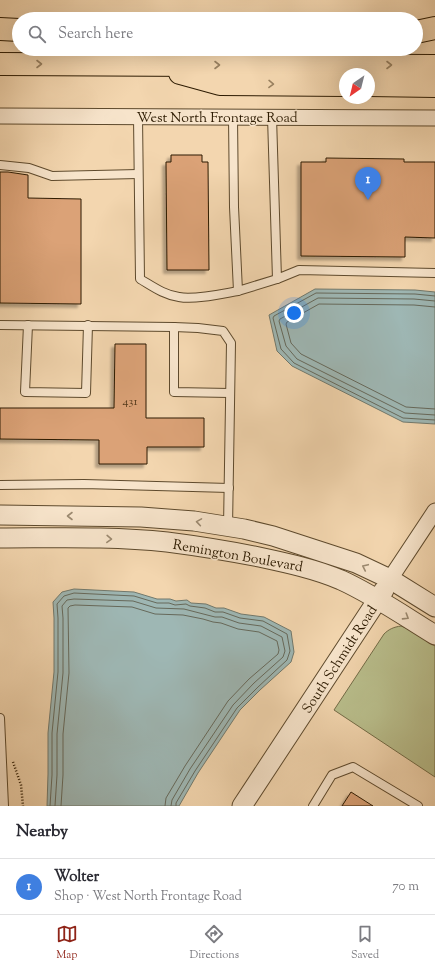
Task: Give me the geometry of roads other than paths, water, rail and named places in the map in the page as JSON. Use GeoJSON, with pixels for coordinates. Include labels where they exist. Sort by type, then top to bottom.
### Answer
{"type":"FeatureCollection","features":[{"type":"Feature","properties":{"kind":"highway"},"geometry":{"type":"LineString","coordinates":[[423,31],[435,28]]}},
{"type":"Feature","properties":{"kind":"highway"},"geometry":{"type":"LineString","coordinates":[[0,29],[12,30]]}},
{"type":"Feature","properties":{"kind":"highway"},"geometry":{"type":"LineString","coordinates":[[423,32],[435,33]]}},
{"type":"Feature","properties":{"kind":"highway"},"geometry":{"type":"LineString","coordinates":[[0,64],[435,66]]}},
{"type":"Feature","properties":{"kind":"highway"},"geometry":{"type":"LineString","coordinates":[[150,65],[220,84],[339,85]]}},
{"type":"Feature","properties":{"kind":"highway"},"geometry":{"type":"LineString","coordinates":[[375,85],[435,86]]}},
{"type":"Feature","properties":{"kind":"street","name":"West North Frontage Road"},"geometry":{"type":"LineString","coordinates":[[0,116],[435,118]]}},
{"type":"Feature","properties":{"kind":"street","name":"Remington Boulevard"},"geometry":{"type":"LineString","coordinates":[[0,515],[141,516],[194,521],[273,536],[356,563],[390,580],[435,607]]}},
{"type":"Feature","properties":{"kind":"street","name":"South Schmidt Road"},"geometry":{"type":"LineString","coordinates":[[242,806],[390,580],[433,518]]}},
{"type":"Feature","properties":{"kind":"street","name":"Remington Boulevard"},"geometry":{"type":"LineString","coordinates":[[0,538],[111,538],[166,542],[225,550],[312,569],[342,580],[435,635]]}},
{"type":"Feature","properties":{"kind":"lane"},"geometry":{"type":"LineString","coordinates":[[138,117],[140,279],[159,290],[179,298],[207,296],[238,291],[277,279],[299,270],[435,273]]}},
{"type":"Feature","properties":{"kind":"lane"},"geometry":{"type":"LineString","coordinates":[[233,117],[234,207],[238,291]]}},
{"type":"Feature","properties":{"kind":"lane"},"geometry":{"type":"LineString","coordinates":[[272,117],[277,279]]}},
{"type":"Feature","properties":{"kind":"lane"},"geometry":{"type":"LineString","coordinates":[[0,165],[29,168],[52,176],[138,174]]}},
{"type":"Feature","properties":{"kind":"lane"},"geometry":{"type":"LineString","coordinates":[[0,325],[174,327],[223,331],[231,343],[228,527]]}},
{"type":"Feature","properties":{"kind":"lane"},"geometry":{"type":"LineString","coordinates":[[28,325],[25,392],[86,393],[88,325]]}},
{"type":"Feature","properties":{"kind":"lane"},"geometry":{"type":"LineString","coordinates":[[174,327],[174,392],[230,393]]}},
{"type":"Feature","properties":{"kind":"lane"},"geometry":{"type":"LineString","coordinates":[[0,485],[84,484],[229,488]]}},
{"type":"Feature","properties":{"kind":"lane"},"geometry":{"type":"LineString","coordinates":[[0,718],[4,806]]}},
{"type":"Feature","properties":{"kind":"lane"},"geometry":{"type":"LineString","coordinates":[[313,806],[332,775],[353,766],[418,806]]}},
{"type":"Feature","properties":{"kind":"water"},"geometry":{"type":"Polygon","coordinates":[[[315,289],[415,290],[435,292],[435,424],[403,422],[292,366],[277,351],[269,315],[315,289]]]}},
{"type":"Feature","properties":{"kind":"water"},"geometry":{"type":"Polygon","coordinates":[[[74,589],[134,592],[157,599],[170,599],[176,601],[187,600],[191,603],[206,604],[241,614],[264,617],[291,631],[294,652],[291,662],[240,710],[198,773],[179,806],[47,806],[48,733],[54,672],[53,602],[62,592],[74,589]]]}},
{"type":"Feature","properties":{"kind":"place","name":"Wolter"},"geometry":{"type":"Point","coordinates":[368,200]}}]}
